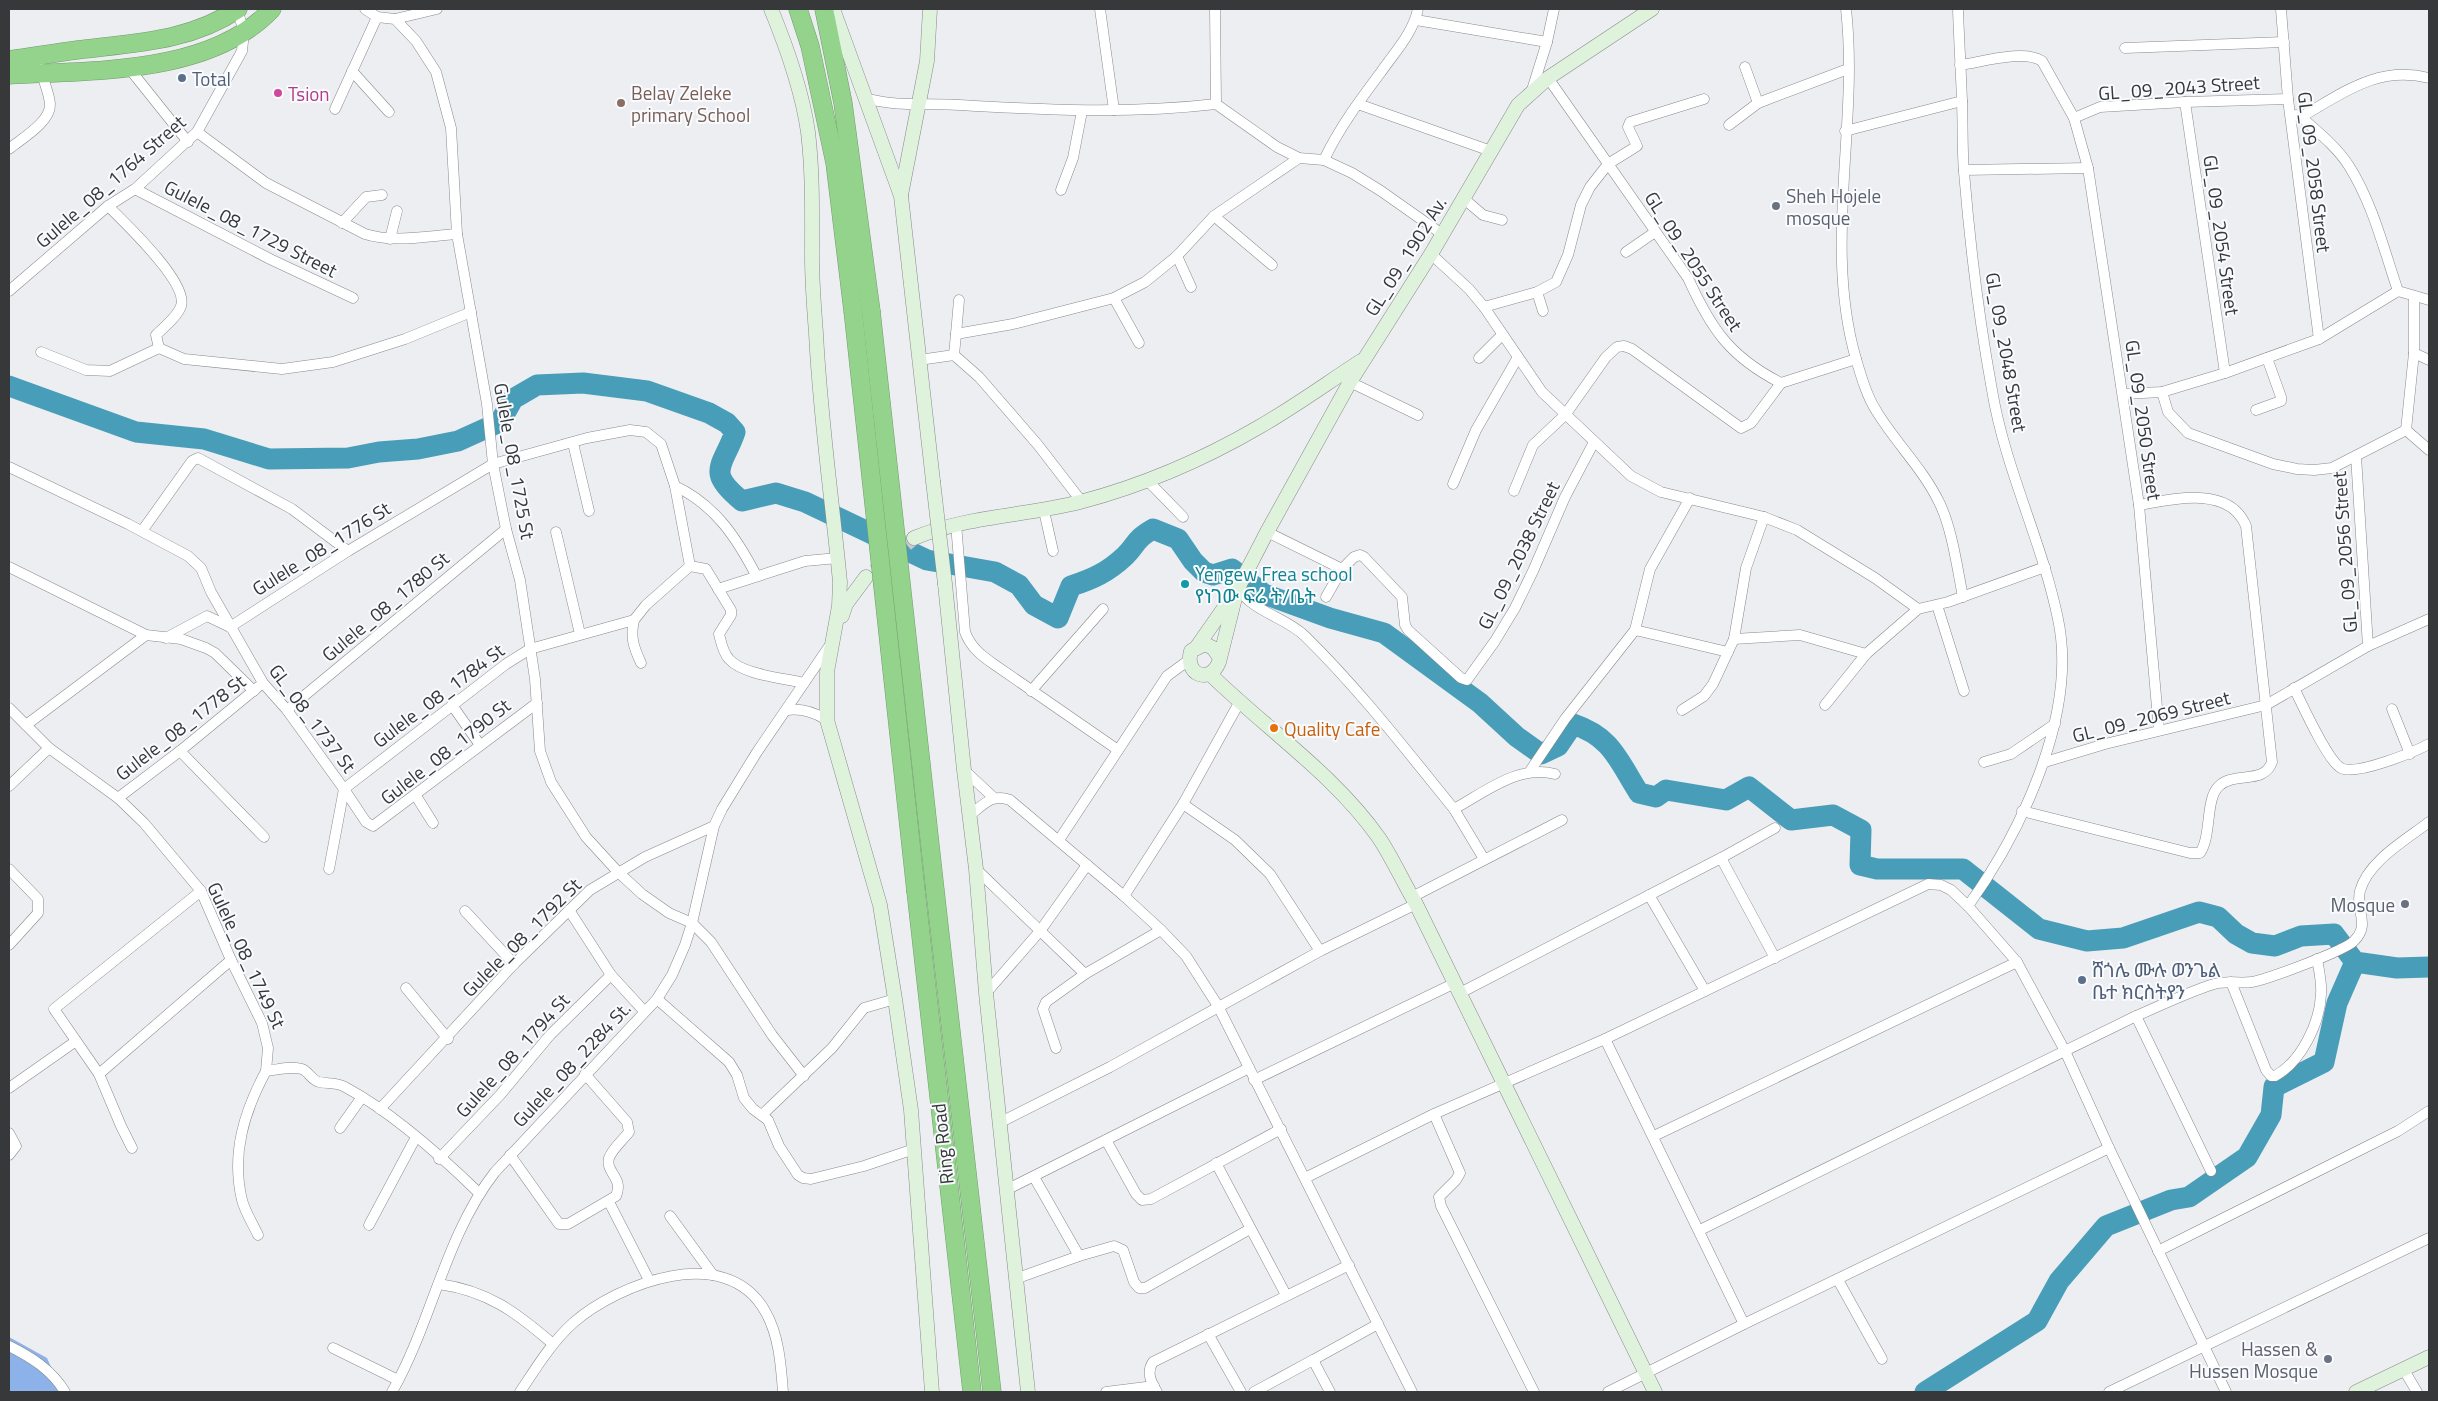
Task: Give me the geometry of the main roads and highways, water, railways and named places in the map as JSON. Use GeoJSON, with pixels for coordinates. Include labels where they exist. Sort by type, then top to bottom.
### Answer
{"type":"FeatureCollection","features":[{"type":"Feature","properties":{"kind":"highway"},"geometry":{"type":"LineString","coordinates":[[9,75],[40,65],[198,31],[238,9]]}},
{"type":"Feature","properties":{"kind":"highway"},"geometry":{"type":"LineString","coordinates":[[9,60],[40,65],[128,67],[203,52],[244,32],[272,9]]}},
{"type":"Feature","properties":{"kind":"highway","name":"Ring Road"},"geometry":{"type":"LineString","coordinates":[[798,9],[810,46],[836,163],[972,1392]]}},
{"type":"Feature","properties":{"kind":"highway"},"geometry":{"type":"LineString","coordinates":[[819,9],[829,35]]}},
{"type":"Feature","properties":{"kind":"highway"},"geometry":{"type":"LineString","coordinates":[[824,9],[829,35]]}},
{"type":"Feature","properties":{"kind":"highway","name":"Ring Road"},"geometry":{"type":"LineString","coordinates":[[829,35],[843,103],[871,311],[992,1392]]}},
{"type":"Feature","properties":{"kind":"waterway"},"geometry":{"type":"LineString","coordinates":[[9,386],[136,432],[204,439],[269,459],[348,458],[379,452],[418,449],[458,441],[500,422],[513,399],[537,385],[583,383],[647,391],[709,413],[727,423],[735,432],[722,461],[720,475],[731,491],[742,501],[776,493],[805,502],[927,560],[995,572],[1019,585],[1034,605],[1058,618],[1071,586],[1106,571],[1125,556],[1139,539],[1153,529],[1178,539],[1193,561],[1204,572],[1213,575],[1232,569],[1264,594],[1330,618],[1384,633],[1480,703],[1517,737],[1541,754],[1558,746],[1573,724],[1586,729],[1597,736],[1613,751],[1639,793],[1656,797],[1666,790],[1726,800],[1749,787],[1791,820],[1833,815],[1861,830],[1860,865],[1877,869],[1963,869],[2039,929],[2087,941],[2123,938],[2199,912],[2218,917],[2236,934],[2252,943],[2275,946],[2301,936],[2334,934],[2355,962],[2397,968],[2429,967]]}},
{"type":"Feature","properties":{"kind":"waterway"},"geometry":{"type":"LineString","coordinates":[[1925,1392],[2037,1321],[2059,1281],[2106,1226],[2171,1200],[2189,1197],[2247,1157],[2271,1115],[2274,1087],[2324,1062],[2337,1003],[2355,962]]}},
{"type":"Feature","properties":{"kind":"tunnel"},"geometry":{"type":"LineString","coordinates":[[874,571],[914,538]]}},
{"type":"Feature","properties":{"kind":"place","name":"Total"},"geometry":{"type":"Point","coordinates":[182,78]}},
{"type":"Feature","properties":{"kind":"place","name":"Tsion"},"geometry":{"type":"Point","coordinates":[278,93]}},
{"type":"Feature","properties":{"kind":"place","name":"Belay Zeleke primary School"},"geometry":{"type":"Point","coordinates":[621,103]}},
{"type":"Feature","properties":{"kind":"place","name":"Sheh Hojele mosque"},"geometry":{"type":"Point","coordinates":[1776,206]}},
{"type":"Feature","properties":{"kind":"place","name":"Yengew Frea school የነገው ፍሬ ት/ቤት"},"geometry":{"type":"Point","coordinates":[1185,584]}},
{"type":"Feature","properties":{"kind":"place","name":"Quality Cafe"},"geometry":{"type":"Point","coordinates":[1274,728]}},
{"type":"Feature","properties":{"kind":"place","name":"Mosque"},"geometry":{"type":"Point","coordinates":[2405,904]}},
{"type":"Feature","properties":{"kind":"place","name":"ሸጎሌ ሙሉ ወንጌል ቤተ ክርስትያን"},"geometry":{"type":"Point","coordinates":[2082,980]}},
{"type":"Feature","properties":{"kind":"place","name":"Hassen & Hussen Mosque"},"geometry":{"type":"Point","coordinates":[2328,1359]}}]}
